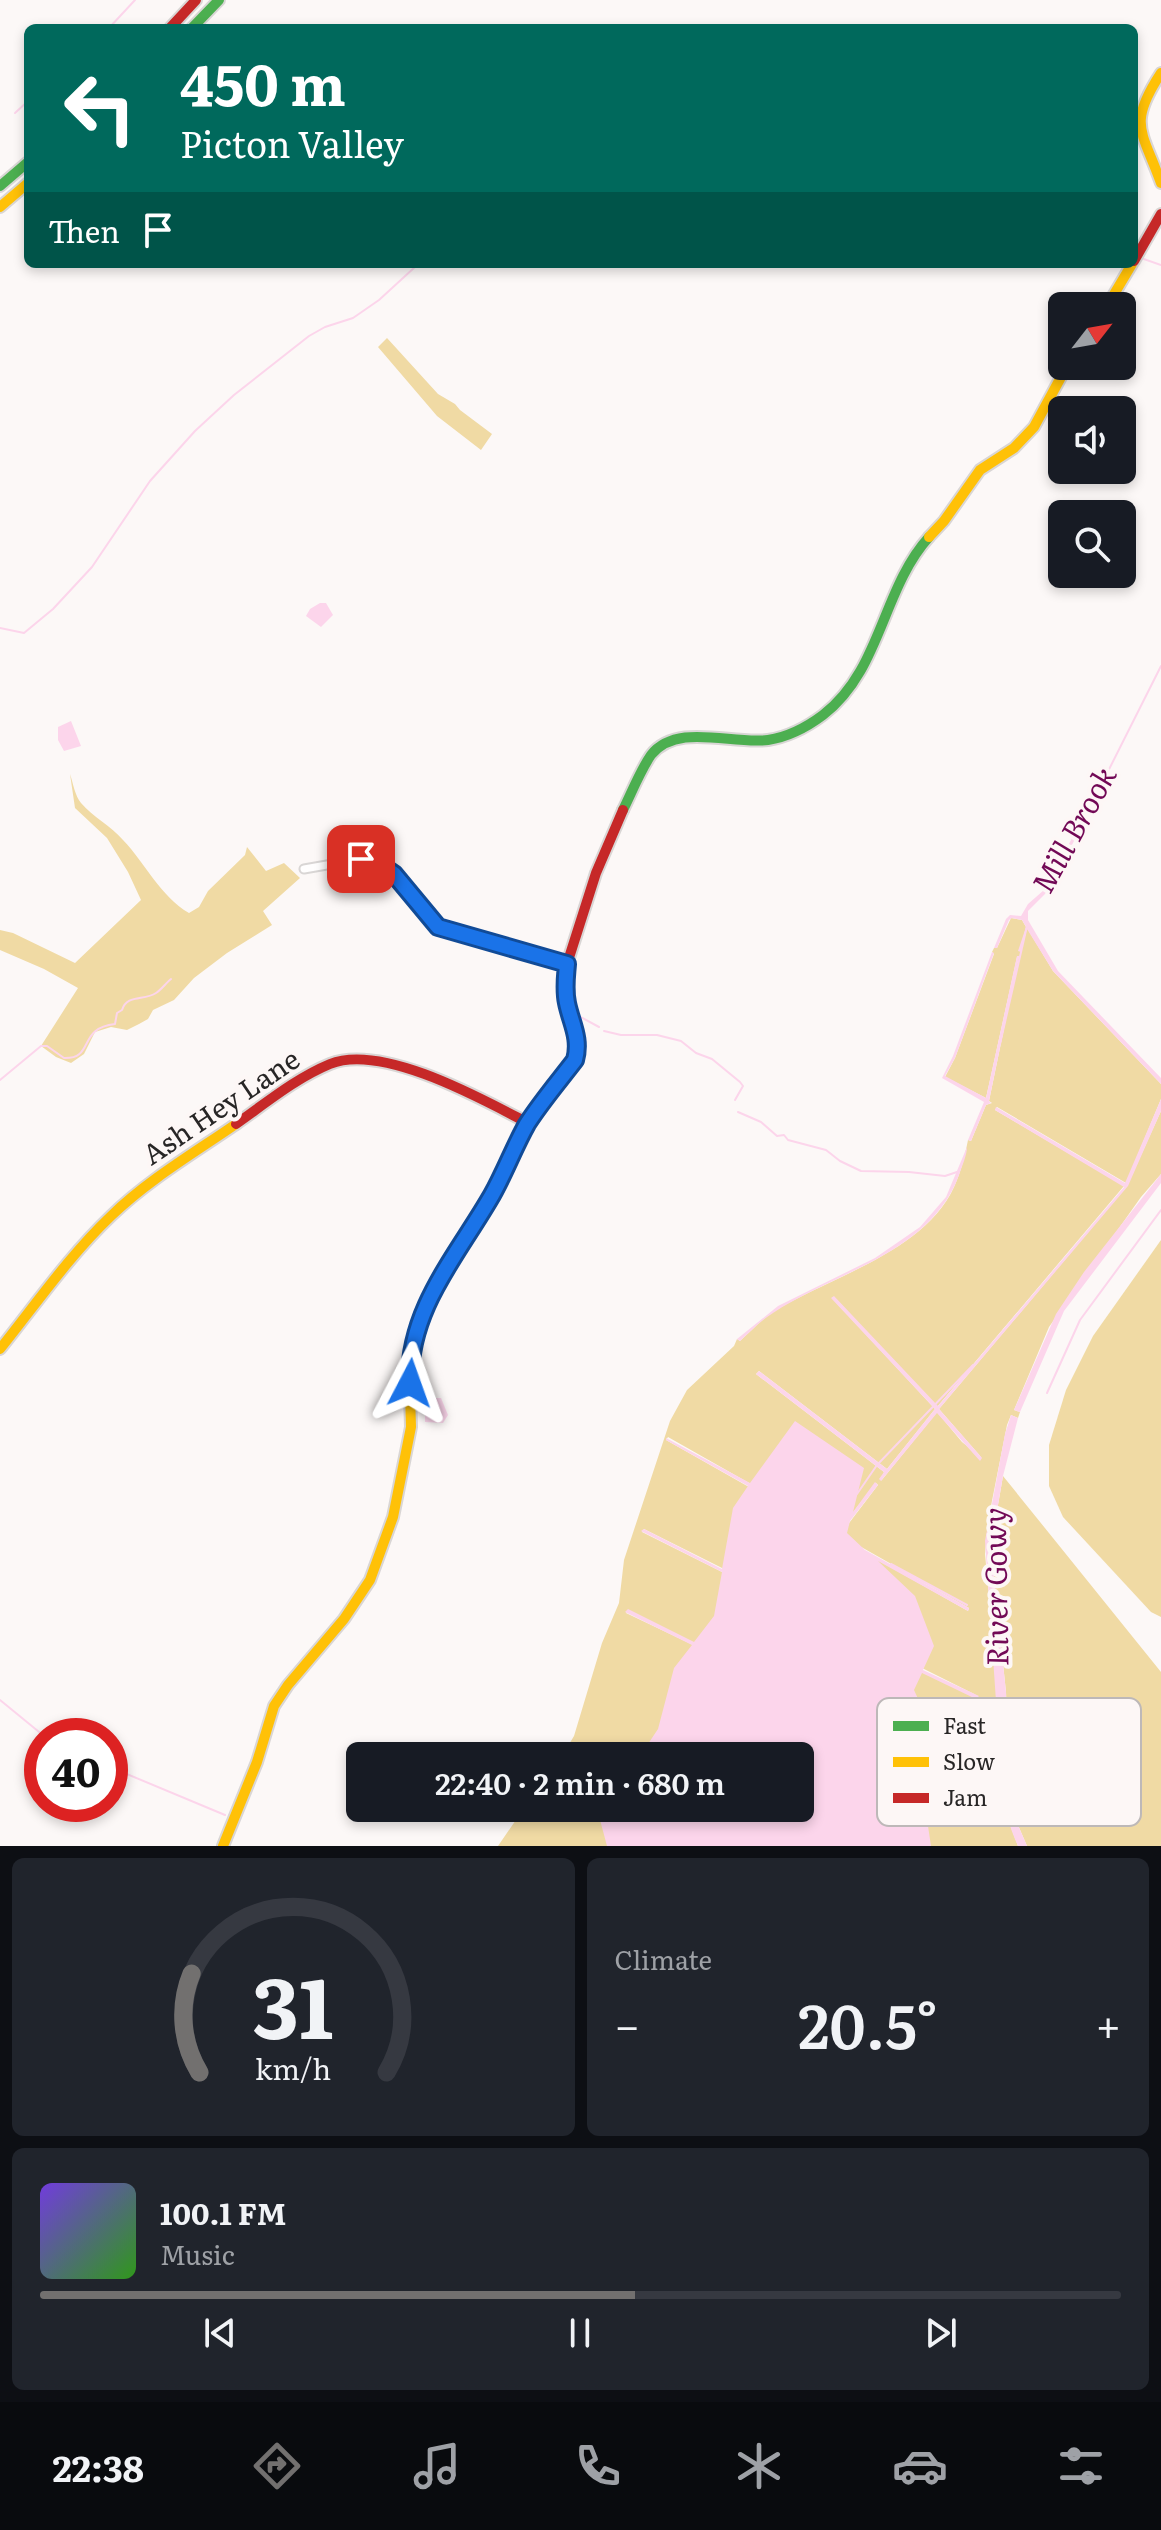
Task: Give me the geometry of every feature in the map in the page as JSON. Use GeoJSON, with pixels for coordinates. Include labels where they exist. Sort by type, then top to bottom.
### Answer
{"type":"FeatureCollection","features":[{"type":"Feature","properties":{"kind":"main road"},"geometry":{"type":"LineString","coordinates":[[174,24],[196,0]]}},
{"type":"Feature","properties":{"kind":"main road"},"geometry":{"type":"LineString","coordinates":[[196,24],[219,0]]}},
{"type":"Feature","properties":{"kind":"main road"},"geometry":{"type":"LineString","coordinates":[[1161,73],[1142,103],[1138,122],[1161,183]]}},
{"type":"Feature","properties":{"kind":"main road"},"geometry":{"type":"LineString","coordinates":[[0,186],[24,165]]}},
{"type":"Feature","properties":{"kind":"main road"},"geometry":{"type":"LineString","coordinates":[[0,207],[24,186]]}},
{"type":"Feature","properties":{"kind":"main road"},"geometry":{"type":"LineString","coordinates":[[1138,253],[1161,214]]}},
{"type":"Feature","properties":{"kind":"main road"},"geometry":{"type":"LineString","coordinates":[[1115,292],[1129,268]]}},
{"type":"Feature","properties":{"kind":"main road"},"geometry":{"type":"LineString","coordinates":[[223,1846],[257,1762],[274,1706],[344,1619],[370,1580],[393,1517],[411,1427],[409,1361],[416,1326],[437,1284],[493,1194],[528,1123],[575,1060],[576,1032],[564,988],[567,964],[609,838],[652,754],[671,740],[683,737],[766,741],[781,738],[811,723],[840,699],[869,659],[891,601],[916,553],[945,520],[975,474],[1023,441],[1060,380]]}},
{"type":"Feature","properties":{"kind":"main road","name":"Ash Hey Lane"},"geometry":{"type":"LineString","coordinates":[[0,1349],[111,1216],[152,1182],[303,1078],[333,1063],[352,1060],[379,1062],[429,1076],[528,1123]]}},
{"type":"Feature","properties":{"kind":"street"},"geometry":{"type":"LineString","coordinates":[[304,869],[361,859],[378,863],[394,874],[438,927],[567,964]]}},
{"type":"Feature","properties":{"kind":"shaded area"},"geometry":{"type":"Polygon","coordinates":[[[387,338],[438,394],[492,434],[481,450],[437,416],[378,347],[387,338]]]}},
{"type":"Feature","properties":{"kind":"shaded area"},"geometry":{"type":"Polygon","coordinates":[[[326,603],[333,615],[321,627],[306,616],[310,609],[326,603]]]}},
{"type":"Feature","properties":{"kind":"shaded area"},"geometry":{"type":"Polygon","coordinates":[[[71,721],[81,746],[64,751],[58,740],[58,727],[71,721]]]}},
{"type":"Feature","properties":{"kind":"shaded area"},"geometry":{"type":"Polygon","coordinates":[[[70,774],[81,803],[118,835],[161,889],[189,913],[199,907],[208,891],[245,855],[247,847],[266,871],[284,863],[300,878],[263,911],[272,925],[194,978],[174,1000],[153,1010],[148,1019],[127,1030],[111,1027],[95,1032],[84,1054],[71,1063],[41,1046],[78,988],[0,950],[0,930],[13,933],[75,963],[141,900],[107,838],[75,808],[70,774]]]}},
{"type":"Feature","properties":{"kind":"shaded area"},"geometry":{"type":"Polygon","coordinates":[[[1077,829],[1080,829],[1050,889],[1028,911],[1028,920],[1058,971],[1161,1078],[1161,1084],[1053,971],[1027,929],[1021,952],[1018,951],[1026,927],[1022,920],[1009,920],[997,948],[994,948],[1006,919],[1010,915],[1021,916],[1028,904],[1044,890],[1077,829]]]}},
{"type":"Feature","properties":{"kind":"shaded area"},"geometry":{"type":"Polygon","coordinates":[[[1011,918],[1022,920],[1026,927],[1021,951],[1027,928],[1053,971],[1161,1084],[1161,1099],[1126,1183],[997,1107],[995,1110],[1124,1186],[937,1407],[832,1298],[935,1409],[887,1469],[759,1371],[756,1374],[884,1472],[881,1481],[937,1412],[962,1442],[982,1458],[939,1409],[1127,1186],[1161,1111],[1161,1174],[1141,1197],[1049,1327],[1014,1410],[1020,1412],[1018,1418],[1011,1415],[1007,1425],[988,1521],[985,1554],[997,1698],[905,1698],[898,1661],[978,1696],[644,1529],[642,1532],[742,1582],[745,1668],[628,1610],[626,1613],[708,1652],[783,1742],[570,1742],[602,1643],[619,1603],[624,1560],[670,1421],[687,1390],[734,1346],[737,1339],[740,1341],[773,1312],[899,1246],[940,1210],[954,1187],[968,1140],[971,1141],[986,1105],[992,1103],[989,1101],[1019,956],[986,1098],[945,1077],[955,1058],[994,954],[992,952],[997,948],[1011,918]],[[668,1437],[666,1440],[968,1611],[969,1608],[840,1535],[878,1485],[876,1483],[837,1533],[668,1437]]]}},
{"type":"Feature","properties":{"kind":"shaded area"},"geometry":{"type":"Polygon","coordinates":[[[992,952],[955,1058],[945,1076],[986,1098],[1019,956],[991,1103],[986,1105],[971,1141],[968,1140],[984,1102],[942,1078],[992,952]]]}},
{"type":"Feature","properties":{"kind":"shaded area"},"geometry":{"type":"Polygon","coordinates":[[[1161,1099],[1161,1111],[1128,1186],[939,1409],[982,1458],[980,1461],[937,1413],[881,1481],[879,1479],[884,1472],[756,1374],[759,1371],[887,1469],[935,1409],[831,1298],[834,1296],[938,1406],[1124,1187],[995,1110],[996,1107],[1125,1183],[1161,1099]]]}},
{"type":"Feature","properties":{"kind":"shaded area"},"geometry":{"type":"Polygon","coordinates":[[[967,1147],[959,1175],[946,1202],[927,1224],[879,1258],[798,1298],[769,1316],[740,1341],[737,1339],[778,1306],[875,1258],[920,1227],[946,1197],[967,1147]]]}},
{"type":"Feature","properties":{"kind":"shaded area"},"geometry":{"type":"Polygon","coordinates":[[[1161,1174],[1161,1183],[1064,1311],[1020,1412],[1014,1410],[1056,1314],[1084,1272],[1161,1174]]]}},
{"type":"Feature","properties":{"kind":"shaded area"},"geometry":{"type":"Polygon","coordinates":[[[1161,1240],[1161,1617],[1151,1612],[1063,1517],[1049,1486],[1049,1445],[1066,1390],[1093,1336],[1161,1240]]]}},
{"type":"Feature","properties":{"kind":"shaded area"},"geometry":{"type":"Polygon","coordinates":[[[441,1398],[448,1415],[443,1423],[425,1422],[425,1400],[441,1398]]]}},
{"type":"Feature","properties":{"kind":"shaded area"},"geometry":{"type":"Polygon","coordinates":[[[1011,1415],[1018,1418],[1003,1476],[993,1534],[992,1559],[1006,1698],[996,1698],[985,1541],[1011,1415]]]}},
{"type":"Feature","properties":{"kind":"shaded area"},"geometry":{"type":"Polygon","coordinates":[[[795,1421],[864,1468],[853,1512],[875,1482],[878,1485],[850,1521],[847,1533],[865,1550],[969,1608],[968,1611],[878,1561],[915,1596],[934,1646],[923,1670],[979,1696],[974,1698],[922,1673],[914,1690],[918,1698],[877,1698],[877,1826],[928,1826],[931,1846],[607,1846],[601,1822],[814,1822],[814,1742],[649,1742],[658,1729],[674,1668],[692,1645],[625,1612],[628,1609],[694,1642],[714,1616],[722,1572],[641,1531],[644,1529],[722,1569],[733,1508],[748,1486],[666,1438],[750,1483],[795,1421]]]}},
{"type":"Feature","properties":{"kind":"shaded area"},"geometry":{"type":"Polygon","coordinates":[[[1003,1476],[1161,1672],[1161,1846],[1027,1846],[1018,1826],[1141,1826],[1141,1698],[1006,1698],[992,1559],[1003,1476]]]}},
{"type":"Feature","properties":{"kind":"shaded area"},"geometry":{"type":"Polygon","coordinates":[[[809,1702],[877,1736],[877,1826],[1010,1826],[1018,1846],[781,1846],[793,1822],[814,1822],[814,1742],[802,1742],[809,1702]]]}},
{"type":"Feature","properties":{"kind":"shaded area"},"geometry":{"type":"Polygon","coordinates":[[[514,1822],[690,1822],[741,1846],[498,1846],[514,1822]]]}},
{"type":"Feature","properties":{"kind":"shaded area"},"geometry":{"type":"Polygon","coordinates":[[[1010,1826],[1018,1826],[1027,1846],[1018,1846],[1010,1826]]]}},
{"type":"Feature","properties":{"kind":"waterway"},"geometry":{"type":"LineString","coordinates":[[113,24],[135,0]]}},
{"type":"Feature","properties":{"kind":"waterway"},"geometry":{"type":"LineString","coordinates":[[15,113],[24,105]]}},
{"type":"Feature","properties":{"kind":"waterway"},"geometry":{"type":"LineString","coordinates":[[1141,258],[1161,265]]}},
{"type":"Feature","properties":{"kind":"waterway"},"geometry":{"type":"LineString","coordinates":[[0,628],[24,633],[53,609],[92,567],[150,481],[195,431],[234,395],[309,336],[353,318],[379,300],[414,268]]}},
{"type":"Feature","properties":{"kind":"waterway","name":"Mill Brook"},"geometry":{"type":"LineString","coordinates":[[1079,829],[1161,666]]}},
{"type":"Feature","properties":{"kind":"waterway","name":"Mill Brook"},"geometry":{"type":"LineString","coordinates":[[1000,1044],[1027,926]]}},
{"type":"Feature","properties":{"kind":"waterway"},"geometry":{"type":"LineString","coordinates":[[0,1080],[41,1046],[47,1046],[64,1058],[80,1054],[95,1031],[115,1024],[117,1013],[124,1005],[156,993],[171,979]]}},
{"type":"Feature","properties":{"kind":"waterway"},"geometry":{"type":"LineString","coordinates":[[577,1015],[599,1027]]}},
{"type":"Feature","properties":{"kind":"waterway"},"geometry":{"type":"LineString","coordinates":[[604,1031],[621,1035],[657,1035],[681,1041],[696,1053],[712,1059],[740,1082],[743,1086],[735,1100]]}},
{"type":"Feature","properties":{"kind":"waterway"},"geometry":{"type":"LineString","coordinates":[[738,1112],[761,1122],[777,1136],[784,1135],[788,1140],[826,1150],[861,1171],[945,1176],[957,1172]]}},
{"type":"Feature","properties":{"kind":"waterway"},"geometry":{"type":"LineString","coordinates":[[1047,1393],[1080,1320],[1161,1210]]}},
{"type":"Feature","properties":{"kind":"waterway"},"geometry":{"type":"LineString","coordinates":[[857,1494],[877,1465],[973,1365]]}},
{"type":"Feature","properties":{"kind":"waterway","name":"River Gowy"},"geometry":{"type":"LineString","coordinates":[[891,1564],[967,1605]]}},
{"type":"Feature","properties":{"kind":"waterway"},"geometry":{"type":"LineString","coordinates":[[0,1700],[24,1720]]}},
{"type":"Feature","properties":{"kind":"waterway"},"geometry":{"type":"LineString","coordinates":[[128,1775],[225,1815]]}},
{"type":"Feature","properties":{"kind":"traffic: fast"},"geometry":{"type":"LineString","coordinates":[[196,24],[219,0]]}},
{"type":"Feature","properties":{"kind":"traffic: fast"},"geometry":{"type":"LineString","coordinates":[[0,186],[24,165]]}},
{"type":"Feature","properties":{"kind":"traffic: fast"},"geometry":{"type":"LineString","coordinates":[[623,810],[647,761],[662,745],[690,737],[768,740],[797,731],[823,715],[842,697],[857,676],[901,581],[929,537]]}},
{"type":"Feature","properties":{"kind":"traffic: slow"},"geometry":{"type":"LineString","coordinates":[[1161,73],[1150,90],[1141,117],[1144,139],[1161,183]]}},
{"type":"Feature","properties":{"kind":"traffic: slow"},"geometry":{"type":"LineString","coordinates":[[0,207],[24,186]]}},
{"type":"Feature","properties":{"kind":"traffic: slow"},"geometry":{"type":"LineString","coordinates":[[1115,292],[1130,268]]}},
{"type":"Feature","properties":{"kind":"traffic: slow"},"geometry":{"type":"LineString","coordinates":[[929,537],[980,470],[1014,448],[1034,427],[1059,380]]}},
{"type":"Feature","properties":{"kind":"traffic: slow"},"geometry":{"type":"LineString","coordinates":[[0,1349],[67,1263],[111,1216],[156,1179],[236,1124]]}},
{"type":"Feature","properties":{"kind":"traffic: slow"},"geometry":{"type":"LineString","coordinates":[[223,1846],[257,1762],[274,1706],[344,1619],[370,1580],[393,1517],[411,1427],[409,1361],[416,1326],[459,1249]]}},
{"type":"Feature","properties":{"kind":"traffic: jam"},"geometry":{"type":"LineString","coordinates":[[174,24],[196,0]]}},
{"type":"Feature","properties":{"kind":"traffic: jam"},"geometry":{"type":"LineString","coordinates":[[1138,254],[1161,214]]}},
{"type":"Feature","properties":{"kind":"traffic: jam"},"geometry":{"type":"LineString","coordinates":[[459,1249],[493,1194],[528,1123],[575,1060],[576,1032],[564,988],[567,964],[596,873],[623,810]]}},
{"type":"Feature","properties":{"kind":"traffic: jam"},"geometry":{"type":"LineString","coordinates":[[236,1124],[305,1076],[330,1064],[352,1060],[376,1061],[431,1077],[528,1123]]}},
{"type":"Feature","properties":{"kind":"route"},"geometry":{"type":"LineString","coordinates":[[361,859],[378,863],[394,874],[438,927],[567,964],[564,988],[576,1032],[575,1060],[528,1123],[493,1194],[437,1284],[416,1326],[409,1361],[410,1383]]}}]}
